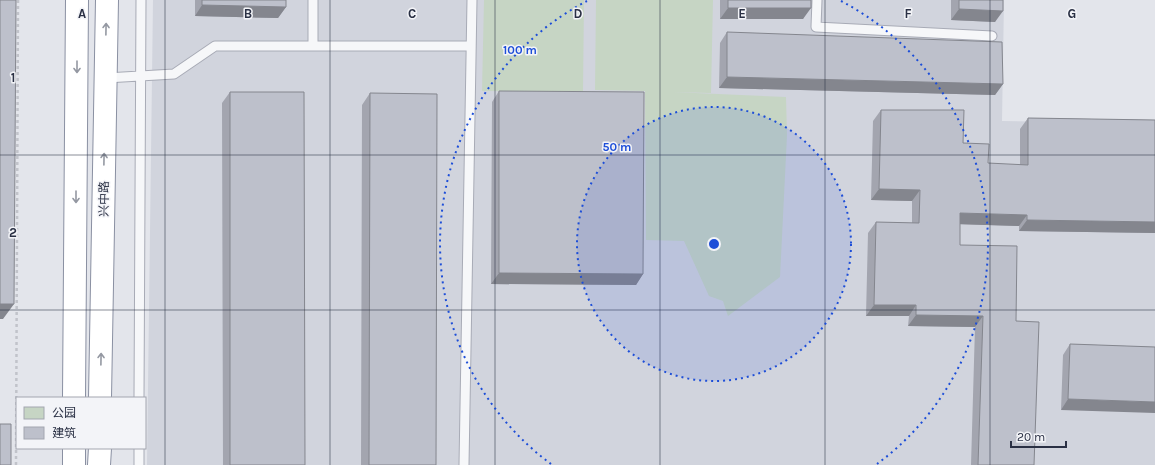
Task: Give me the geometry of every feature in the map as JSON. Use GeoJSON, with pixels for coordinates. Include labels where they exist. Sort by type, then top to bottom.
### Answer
{"type":"FeatureCollection","features":[{"type":"Feature","properties":{"kind":"highway"},"geometry":{"type":"LineString","coordinates":[[74,397],[77,0]]}},
{"type":"Feature","properties":{"kind":"highway","name":"兴中路"},"geometry":{"type":"LineString","coordinates":[[100,397],[107,0]]}},
{"type":"Feature","properties":{"kind":"highway"},"geometry":{"type":"LineString","coordinates":[[74,449],[74,465]]}},
{"type":"Feature","properties":{"kind":"highway"},"geometry":{"type":"LineString","coordinates":[[99,465],[100,449]]}},
{"type":"Feature","properties":{"kind":"lane"},"geometry":{"type":"LineString","coordinates":[[139,397],[141,0]]}},
{"type":"Feature","properties":{"kind":"lane"},"geometry":{"type":"LineString","coordinates":[[313,0],[313,46]]}},
{"type":"Feature","properties":{"kind":"lane"},"geometry":{"type":"LineString","coordinates":[[464,465],[472,0]]}},
{"type":"Feature","properties":{"kind":"lane"},"geometry":{"type":"LineString","coordinates":[[817,0],[816,27],[992,36]]}},
{"type":"Feature","properties":{"kind":"lane"},"geometry":{"type":"LineString","coordinates":[[106,78],[174,74],[216,46],[471,46]]}},
{"type":"Feature","properties":{"kind":"lane"},"geometry":{"type":"LineString","coordinates":[[139,449],[139,465]]}},
{"type":"Feature","properties":{"kind":"path"},"geometry":{"type":"LineString","coordinates":[[16,397],[18,0]]}},
{"type":"Feature","properties":{"kind":"path"},"geometry":{"type":"LineString","coordinates":[[16,449],[16,465]]}},
{"type":"Feature","properties":{"kind":"shaded area"},"geometry":{"type":"Polygon","coordinates":[[[153,0],[1004,0],[1002,121],[1155,123],[1155,465],[147,465],[153,0]]]}},
{"type":"Feature","properties":{"kind":"green space"},"geometry":{"type":"Polygon","coordinates":[[[484,0],[584,0],[583,92],[482,91],[484,0]]]}},
{"type":"Feature","properties":{"kind":"green space"},"geometry":{"type":"Polygon","coordinates":[[[596,0],[713,0],[711,93],[672,92],[786,97],[787,135],[780,277],[728,316],[723,301],[709,296],[684,241],[646,240],[645,91],[595,90],[596,0]]]}},
{"type":"Feature","properties":{"kind":"building"},"geometry":{"type":"Polygon","coordinates":[[[0,0],[16,0],[14,304],[0,304],[0,0]]]}},
{"type":"Feature","properties":{"kind":"building"},"geometry":{"type":"Polygon","coordinates":[[[202,0],[286,0],[286,7],[202,5],[202,0]]]}},
{"type":"Feature","properties":{"kind":"building"},"geometry":{"type":"Polygon","coordinates":[[[728,0],[811,0],[811,8],[728,8],[728,0]]]}},
{"type":"Feature","properties":{"kind":"building"},"geometry":{"type":"Polygon","coordinates":[[[959,0],[1003,0],[1003,11],[959,9],[959,0]]]}},
{"type":"Feature","properties":{"kind":"building"},"geometry":{"type":"Polygon","coordinates":[[[727,32],[1002,42],[1003,84],[727,77],[727,32]]]}},
{"type":"Feature","properties":{"kind":"building"},"geometry":{"type":"Polygon","coordinates":[[[499,91],[644,92],[643,274],[499,273],[499,91]]]}},
{"type":"Feature","properties":{"kind":"building"},"geometry":{"type":"Polygon","coordinates":[[[230,92],[304,92],[305,465],[230,465],[230,92]]]}},
{"type":"Feature","properties":{"kind":"building"},"geometry":{"type":"Polygon","coordinates":[[[370,93],[437,94],[436,465],[369,465],[370,93]]]}},
{"type":"Feature","properties":{"kind":"building"},"geometry":{"type":"Polygon","coordinates":[[[881,110],[964,110],[963,143],[989,144],[988,163],[1028,165],[1028,118],[1155,120],[1155,222],[1027,220],[1027,215],[960,213],[960,245],[1017,246],[1016,321],[1039,322],[1034,465],[978,465],[983,316],[916,315],[916,305],[874,305],[876,222],[919,223],[920,190],[879,189],[881,110]]]}},
{"type":"Feature","properties":{"kind":"building"},"geometry":{"type":"Polygon","coordinates":[[[1070,344],[1155,347],[1155,402],[1068,399],[1070,344]]]}},
{"type":"Feature","properties":{"kind":"building"},"geometry":{"type":"Polygon","coordinates":[[[0,424],[11,424],[11,465],[0,465],[0,424]]]}}]}
